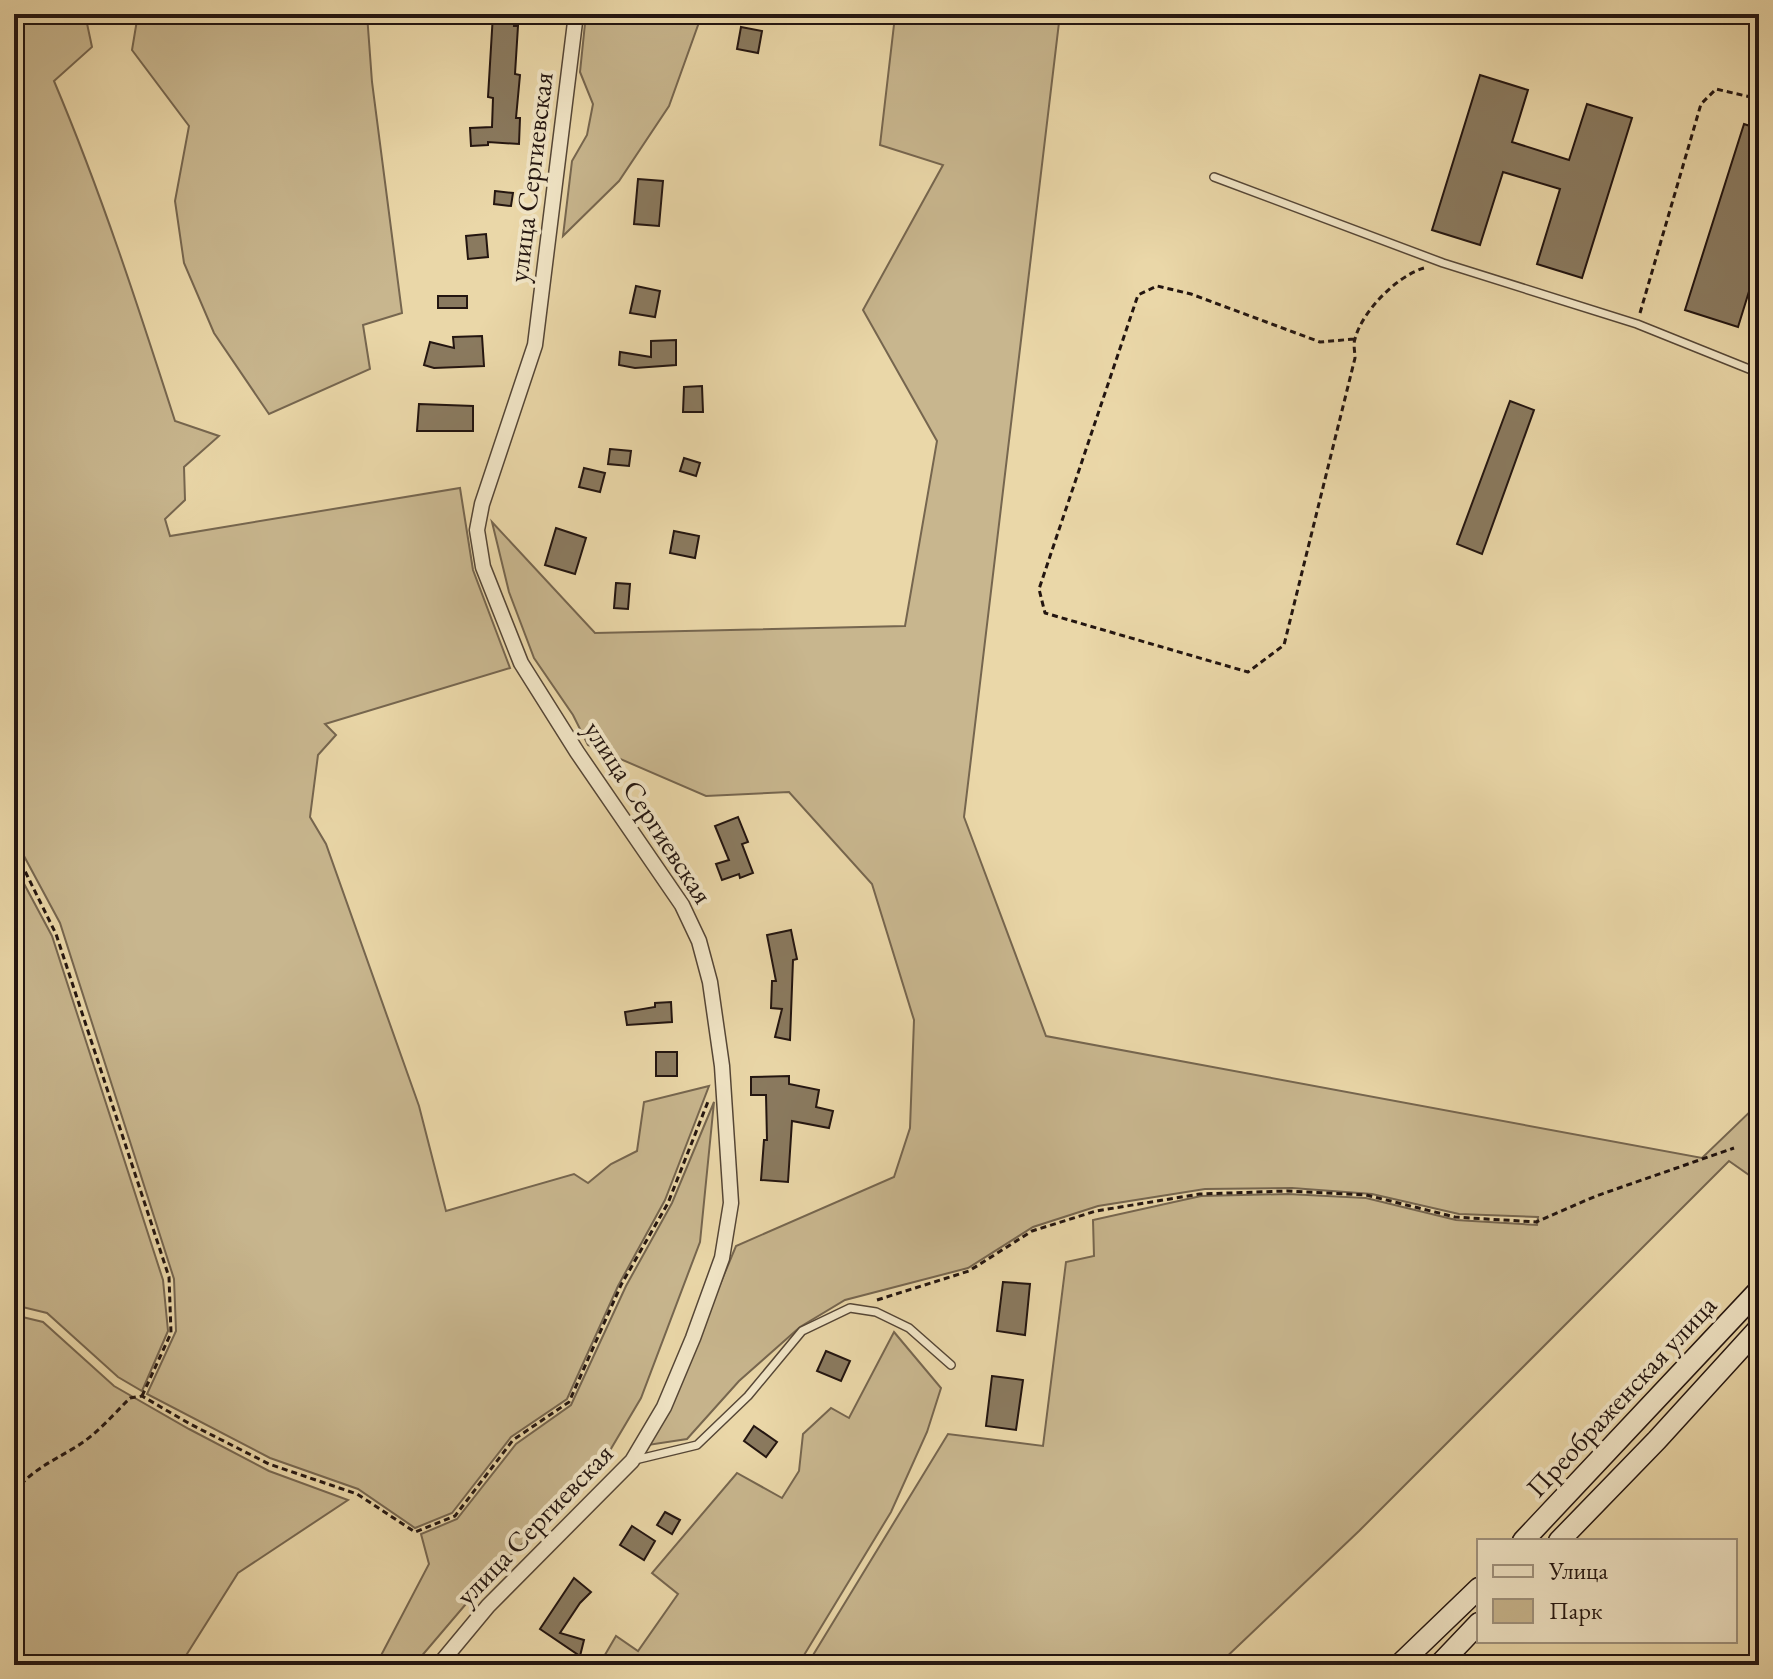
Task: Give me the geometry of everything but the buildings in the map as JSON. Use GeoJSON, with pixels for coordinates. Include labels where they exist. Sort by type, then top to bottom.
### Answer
{"type":"FeatureCollection","features":[{"type":"Feature","properties":{"kind":"main road","name":"Преображенская улица"},"geometry":{"type":"LineString","coordinates":[[1525,1539],[1759,1290]]}},
{"type":"Feature","properties":{"kind":"main road","name":"Преображенская улица"},"geometry":{"type":"LineString","coordinates":[[1561,1539],[1759,1328]]}},
{"type":"Feature","properties":{"kind":"main road"},"geometry":{"type":"LineString","coordinates":[[1399,1665],[1477,1590]]}},
{"type":"Feature","properties":{"kind":"main road"},"geometry":{"type":"LineString","coordinates":[[1439,1665],[1477,1625]]}},
{"type":"Feature","properties":{"kind":"street","name":"улица Сергиевская"},"geometry":{"type":"LineString","coordinates":[[439,1665],[488,1606],[632,1461],[664,1407],[693,1338],[722,1258],[731,1203],[722,1066],[710,982],[699,941],[682,905],[577,752],[521,663],[483,567],[477,530],[482,504],[535,345],[576,14]]}},
{"type":"Feature","properties":{"kind":"lane"},"geometry":{"type":"LineString","coordinates":[[1214,177],[1443,263],[1637,324],[1759,373]]}},
{"type":"Feature","properties":{"kind":"lane"},"geometry":{"type":"LineString","coordinates":[[632,1461],[697,1445],[748,1396],[802,1331],[850,1308],[876,1312],[909,1328],[951,1365]]}},
{"type":"Feature","properties":{"kind":"path"},"geometry":{"type":"LineString","coordinates":[[1637,324],[1701,104],[1716,89],[1759,99]]}},
{"type":"Feature","properties":{"kind":"path"},"geometry":{"type":"LineString","coordinates":[[1354,339],[1320,342],[1191,294],[1157,286],[1138,295],[1039,589],[1045,613],[1248,672],[1284,645],[1355,358],[1354,339],[1375,302],[1397,282],[1415,271],[1443,263]]}},
{"type":"Feature","properties":{"kind":"path"},"geometry":{"type":"LineString","coordinates":[[14,844],[56,934],[169,1277],[171,1333],[142,1396]]}},
{"type":"Feature","properties":{"kind":"path"},"geometry":{"type":"LineString","coordinates":[[14,1492],[51,1459],[76,1447],[130,1398],[142,1396],[269,1464],[357,1494],[415,1532],[455,1516],[513,1440],[569,1402],[621,1285],[668,1203],[710,1095]]}},
{"type":"Feature","properties":{"kind":"path"},"geometry":{"type":"LineString","coordinates":[[850,1308],[969,1271],[1032,1231],[1096,1211],[1200,1194],[1287,1191],[1366,1195],[1455,1217],[1536,1222],[1596,1196],[1734,1148]]}},
{"type":"Feature","properties":{"kind":"green space"},"geometry":{"type":"Polygon","coordinates":[[[14,14],[85,14],[92,47],[54,81],[103,207],[175,421],[219,436],[184,467],[185,500],[165,519],[170,536],[460,488],[473,570],[510,668],[325,724],[336,735],[318,755],[310,817],[326,844],[419,1106],[446,1211],[574,1174],[588,1183],[611,1164],[637,1151],[644,1102],[709,1086],[665,1200],[618,1286],[567,1399],[511,1437],[452,1513],[415,1528],[358,1489],[270,1458],[147,1394],[176,1331],[174,1279],[60,923],[24,856],[14,827],[14,14]]]}},
{"type":"Feature","properties":{"kind":"green space"},"geometry":{"type":"Polygon","coordinates":[[[138,14],[367,14],[372,82],[402,313],[363,325],[370,369],[269,414],[214,333],[184,263],[175,201],[189,126],[132,50],[138,14]]]}},
{"type":"Feature","properties":{"kind":"green space"},"geometry":{"type":"Polygon","coordinates":[[[586,14],[702,14],[669,106],[619,181],[563,236],[572,161],[587,135],[593,104],[580,72],[586,14]]]}},
{"type":"Feature","properties":{"kind":"green space"},"geometry":{"type":"Polygon","coordinates":[[[885,14],[1060,14],[964,817],[1046,1036],[1702,1158],[1759,1103],[1759,1182],[1729,1161],[1359,1531],[1218,1665],[807,1665],[948,1434],[1043,1446],[1066,1262],[1094,1256],[1093,1220],[1201,1196],[1288,1194],[1366,1198],[1456,1220],[1537,1225],[1538,1217],[1459,1214],[1372,1194],[1292,1188],[1205,1189],[1098,1206],[1033,1227],[968,1268],[845,1300],[800,1327],[739,1381],[687,1439],[648,1445],[666,1414],[736,1246],[894,1177],[910,1128],[914,1020],[872,884],[789,792],[706,796],[588,745],[573,715],[534,658],[509,592],[492,522],[595,633],[905,626],[937,441],[863,310],[943,165],[880,145],[895,16],[885,14]]]}},
{"type":"Feature","properties":{"kind":"green space"},"geometry":{"type":"Polygon","coordinates":[[[14,865],[52,936],[163,1280],[168,1331],[142,1391],[118,1377],[47,1313],[14,1305],[14,865]]]}},
{"type":"Feature","properties":{"kind":"green space"},"geometry":{"type":"Polygon","coordinates":[[[714,1102],[700,1242],[641,1398],[596,1474],[494,1571],[414,1665],[376,1665],[429,1564],[421,1534],[457,1519],[516,1444],[571,1405],[626,1286],[672,1203],[714,1102]]]}},
{"type":"Feature","properties":{"kind":"green space"},"geometry":{"type":"Polygon","coordinates":[[[14,1315],[43,1322],[114,1386],[189,1429],[269,1471],[348,1500],[238,1573],[180,1665],[14,1665],[14,1315]]]}},
{"type":"Feature","properties":{"kind":"green space"},"geometry":{"type":"Polygon","coordinates":[[[894,1332],[941,1388],[927,1432],[891,1512],[798,1665],[599,1665],[616,1636],[638,1651],[678,1594],[652,1573],[737,1473],[782,1498],[799,1471],[803,1434],[831,1408],[849,1418],[894,1332]]]}}]}
